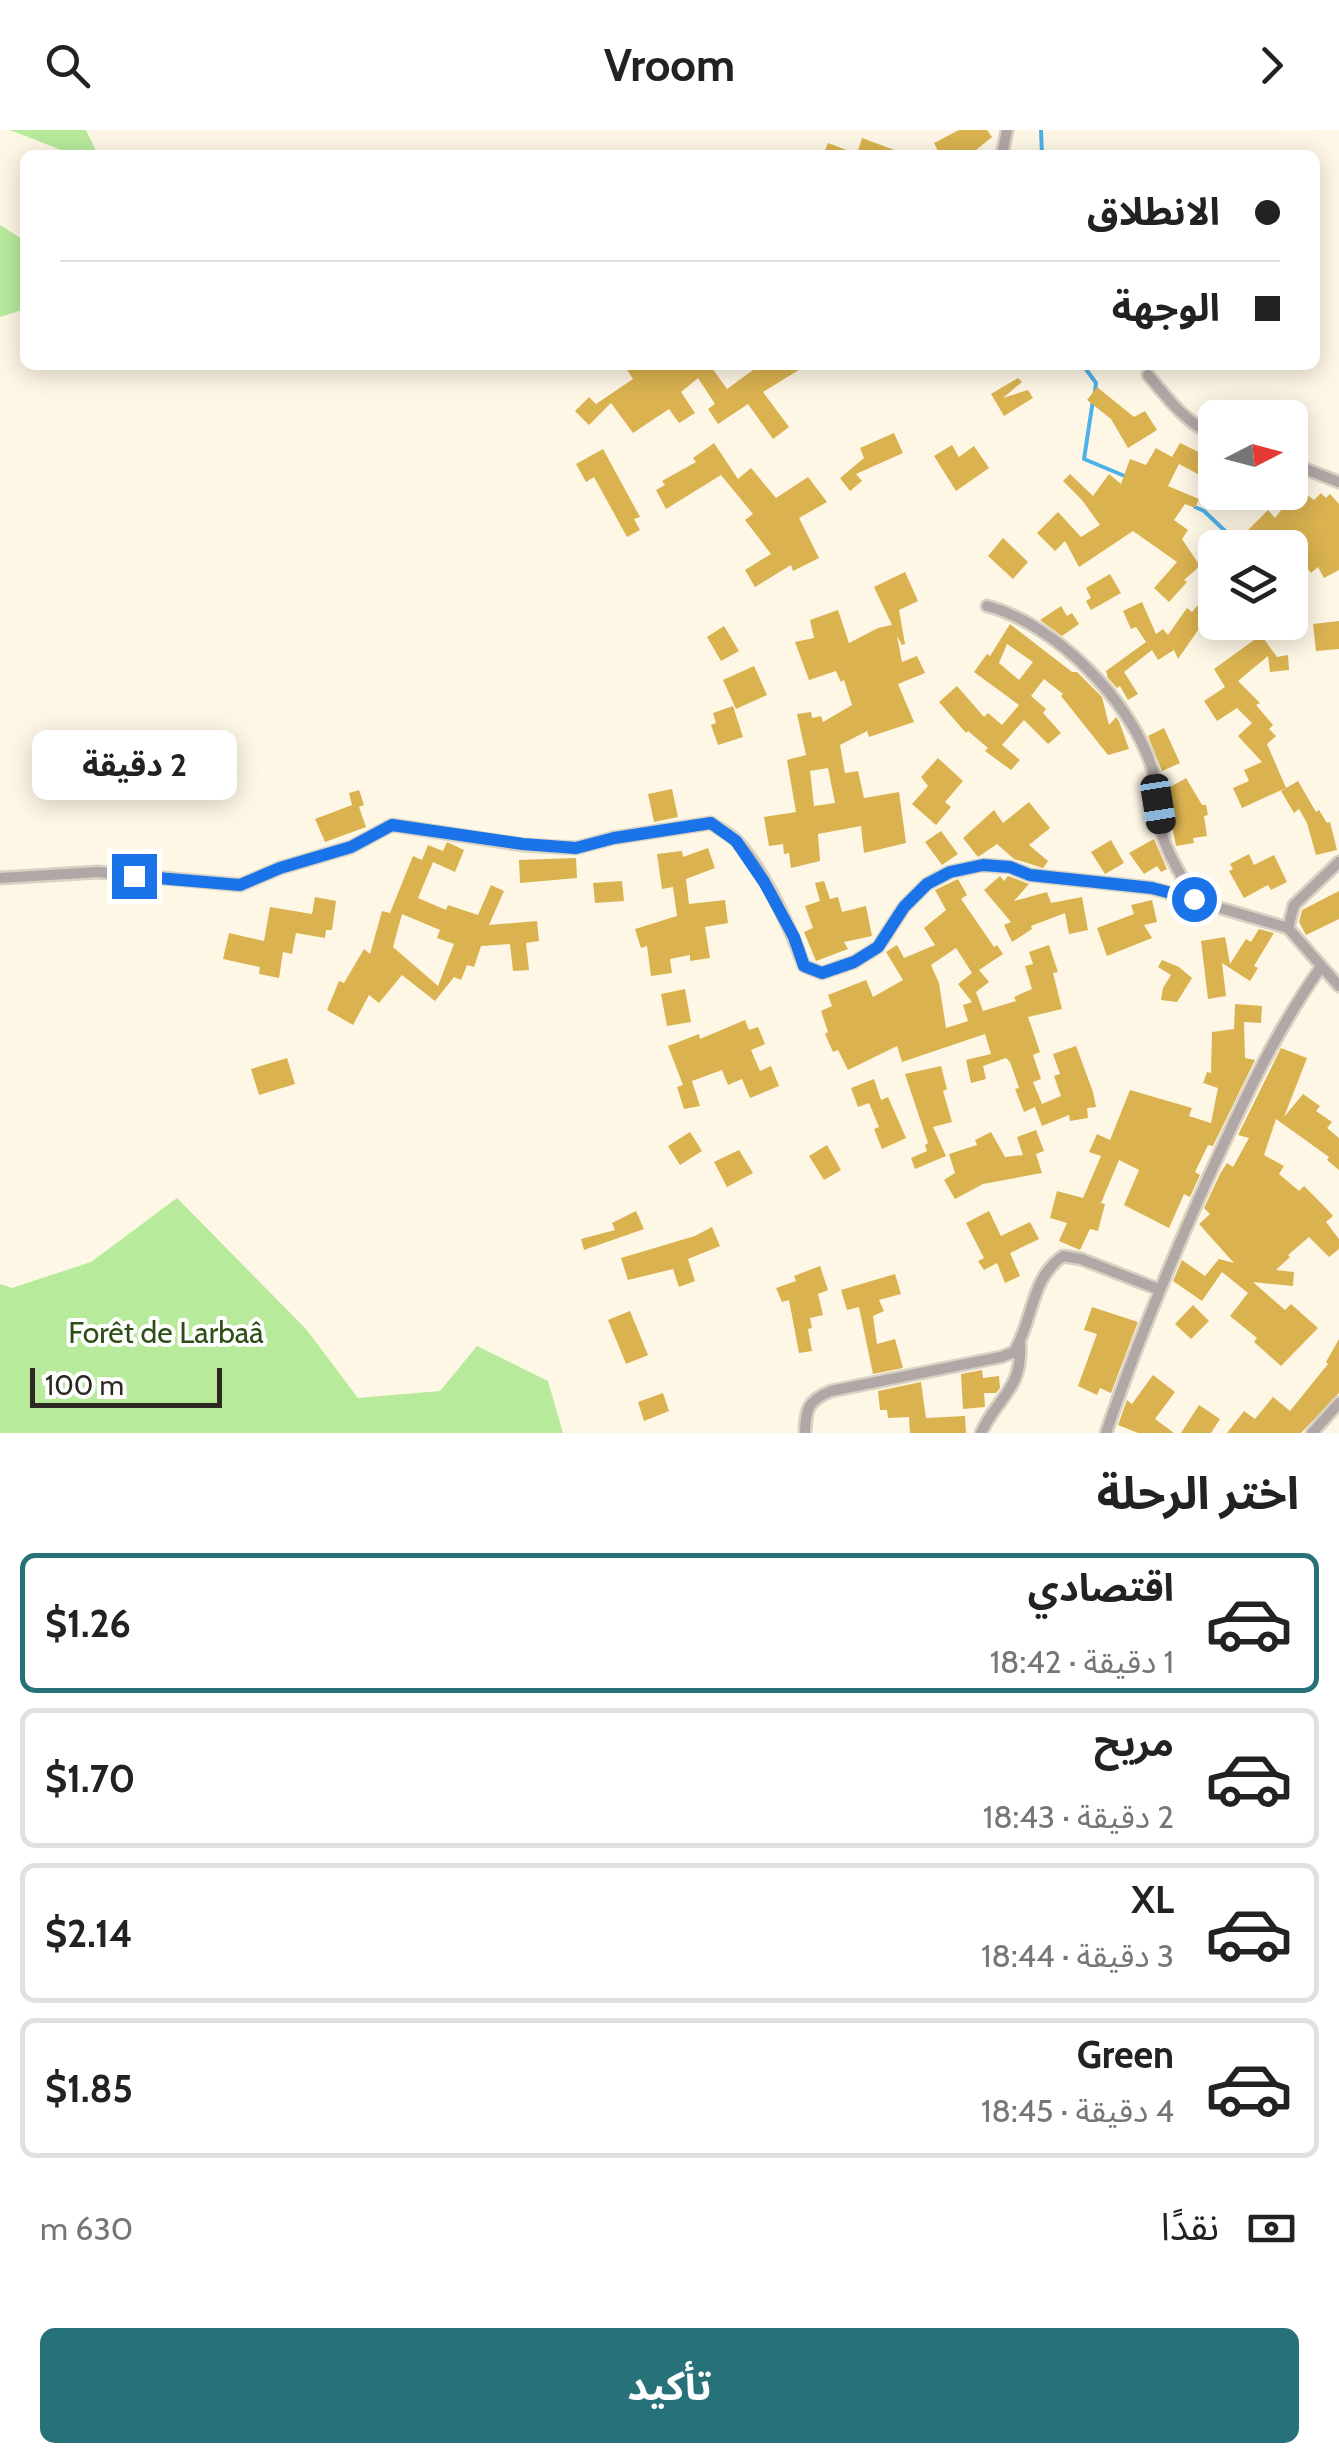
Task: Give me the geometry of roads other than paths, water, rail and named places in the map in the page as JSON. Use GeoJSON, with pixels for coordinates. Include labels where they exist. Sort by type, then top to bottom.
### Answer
{"type":"FeatureCollection","features":[{"type":"Feature","properties":{"kind":"street"},"geometry":{"type":"LineString","coordinates":[[1148,375],[1198,428]]}},
{"type":"Feature","properties":{"kind":"street"},"geometry":{"type":"LineString","coordinates":[[1308,470],[1339,482]]}},
{"type":"Feature","properties":{"kind":"street"},"geometry":{"type":"LineString","coordinates":[[987,606],[1008,611],[1076,656],[1107,690],[1137,734],[1153,770],[1163,838],[1194,899]]}},
{"type":"Feature","properties":{"kind":"street"},"geometry":{"type":"LineString","coordinates":[[0,878],[98,872],[240,885],[280,868],[351,847],[392,825],[576,848],[711,823],[736,841],[779,910],[804,966],[822,973],[854,962],[878,947],[904,907],[927,884],[950,872],[983,865],[1010,867],[1030,875],[1152,888],[1288,928],[1339,986]]}},
{"type":"Feature","properties":{"kind":"street"},"geometry":{"type":"LineString","coordinates":[[1288,928],[1294,905],[1339,862]]}},
{"type":"Feature","properties":{"kind":"street"},"geometry":{"type":"LineString","coordinates":[[1106,1433],[1158,1289],[1244,1100],[1296,1003],[1321,967]]}},
{"type":"Feature","properties":{"kind":"street"},"geometry":{"type":"LineString","coordinates":[[804,1433],[806,1408],[812,1398],[1014,1352],[1040,1280],[1048,1267],[1063,1256],[1081,1258],[1158,1289]]}},
{"type":"Feature","properties":{"kind":"street"},"geometry":{"type":"LineString","coordinates":[[981,1433],[1009,1394],[1021,1361],[1020,1342]]}},
{"type":"Feature","properties":{"kind":"street"},"geometry":{"type":"LineString","coordinates":[[1312,1433],[1339,1403]]}},
{"type":"Feature","properties":{"kind":"waterway"},"geometry":{"type":"LineString","coordinates":[[1041,130],[1042,150]]}},
{"type":"Feature","properties":{"kind":"waterway"},"geometry":{"type":"LineString","coordinates":[[1087,370],[1096,383],[1095,391]]}},
{"type":"Feature","properties":{"kind":"waterway"},"geometry":{"type":"LineString","coordinates":[[1093,400],[1084,459],[1127,477]]}},
{"type":"Feature","properties":{"kind":"waterway"},"geometry":{"type":"LineString","coordinates":[[1195,507],[1224,530]]}},
{"type":"Feature","properties":{"kind":"park label","name":"Forêt de Larbaâ"},"geometry":{"type":"Point","coordinates":[166,1332]}}]}
